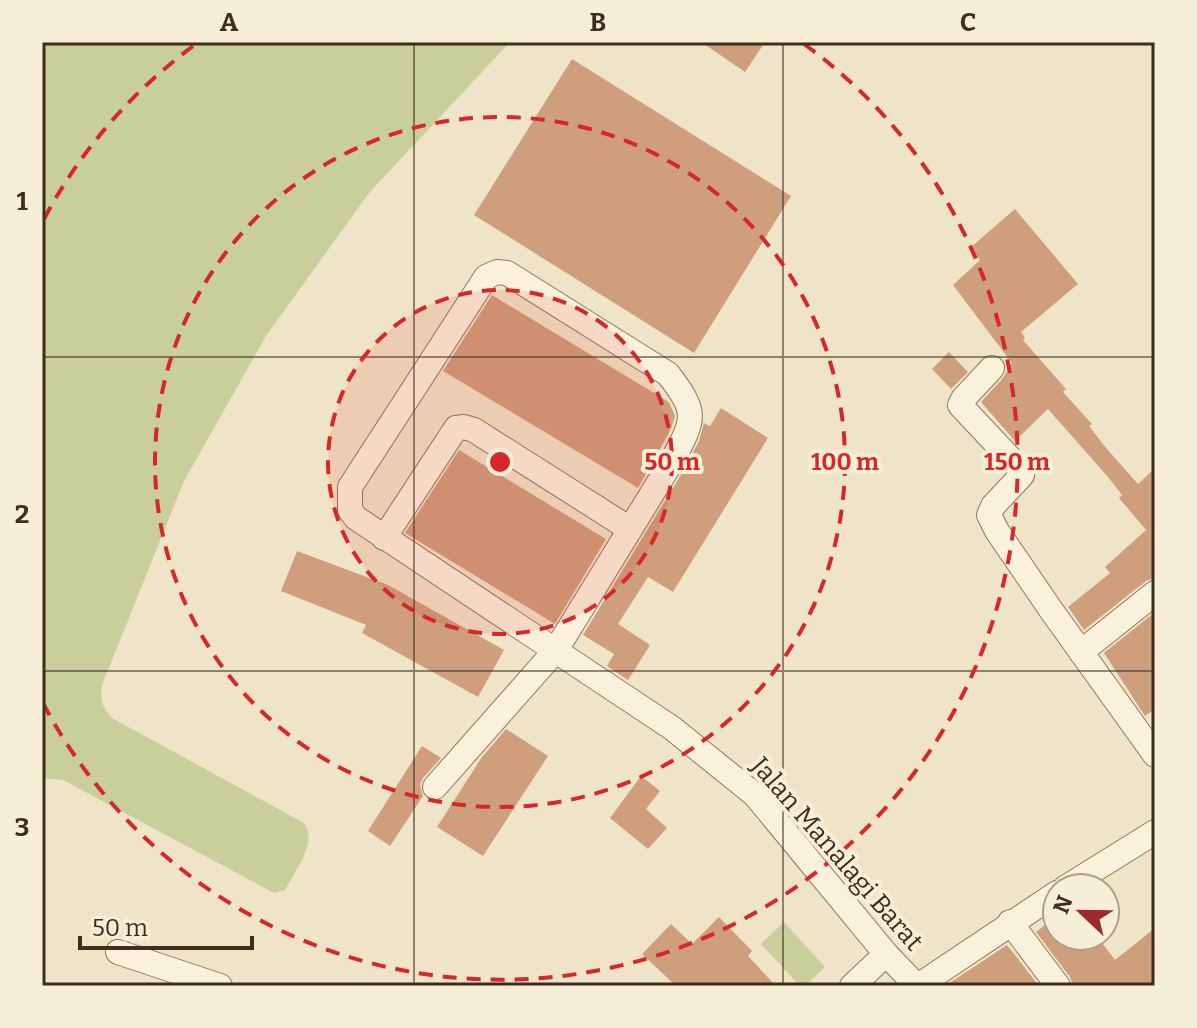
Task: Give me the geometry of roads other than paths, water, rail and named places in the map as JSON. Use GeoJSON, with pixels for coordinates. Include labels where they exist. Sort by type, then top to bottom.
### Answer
{"type":"FeatureCollection","features":[{"type":"Feature","properties":{"kind":"street","name":"Jalan Manalagi Barat"},"geometry":{"type":"LineString","coordinates":[[630,529],[687,432],[691,412],[686,397],[668,374],[507,273],[497,272],[486,277],[350,487],[350,510],[384,538],[672,728],[755,795],[886,954],[918,986]]}},
{"type":"Feature","properties":{"kind":"street"},"geometry":{"type":"LineString","coordinates":[[992,368],[960,405],[1021,470],[1022,475],[993,506],[989,515],[997,531],[1155,755]]}},
{"type":"Feature","properties":{"kind":"street"},"geometry":{"type":"LineString","coordinates":[[384,538],[456,428],[464,427],[474,430],[630,529],[556,650],[435,787]]}},
{"type":"Feature","properties":{"kind":"street"},"geometry":{"type":"LineString","coordinates":[[1081,652],[1155,593]]}},
{"type":"Feature","properties":{"kind":"street"},"geometry":{"type":"LineString","coordinates":[[1091,872],[1155,832]]}},
{"type":"Feature","properties":{"kind":"street"},"geometry":{"type":"LineString","coordinates":[[918,986],[1041,903]]}},
{"type":"Feature","properties":{"kind":"street"},"geometry":{"type":"LineString","coordinates":[[1010,922],[1058,986]]}},
{"type":"Feature","properties":{"kind":"street"},"geometry":{"type":"LineString","coordinates":[[118,952],[220,986]]}},
{"type":"Feature","properties":{"kind":"street"},"geometry":{"type":"LineString","coordinates":[[852,986],[886,954]]}}]}
